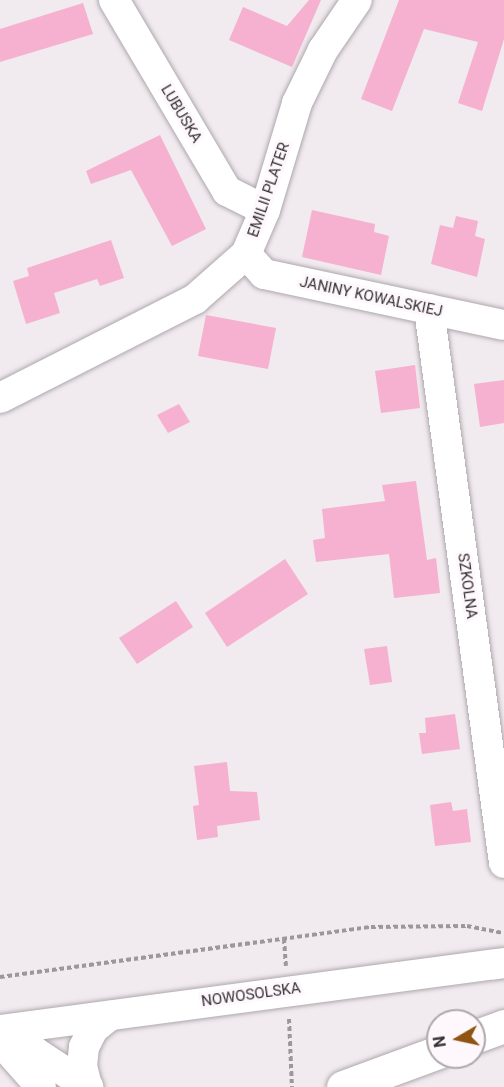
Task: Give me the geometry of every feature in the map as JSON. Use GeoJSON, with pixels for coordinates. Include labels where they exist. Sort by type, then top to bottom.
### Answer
{"type":"FeatureCollection","features":[{"type":"Feature","properties":{"kind":"street","name":"LUBUSKA"},"geometry":{"type":"LineString","coordinates":[[114,0],[227,191],[265,210]]}},
{"type":"Feature","properties":{"kind":"street","name":"EMILII PLATER"},"geometry":{"type":"LineString","coordinates":[[0,398],[195,299],[246,254],[265,210],[297,103],[329,40],[357,0]]}},
{"type":"Feature","properties":{"kind":"street","name":"JANINY KOWALSKIEJ"},"geometry":{"type":"LineString","coordinates":[[246,254],[264,273],[504,325]]}},
{"type":"Feature","properties":{"kind":"street","name":"SZKOLNA"},"geometry":{"type":"LineString","coordinates":[[429,309],[504,862]]}},
{"type":"Feature","properties":{"kind":"street","name":"NOWOSOLSKA"},"geometry":{"type":"LineString","coordinates":[[1,1039],[109,1016],[503,963]]}},
{"type":"Feature","properties":{"kind":"street"},"geometry":{"type":"LineString","coordinates":[[87,1087],[82,1066],[84,1047],[93,1029],[109,1016]]}},
{"type":"Feature","properties":{"kind":"street"},"geometry":{"type":"LineString","coordinates":[[486,1033],[504,1026]]}},
{"type":"Feature","properties":{"kind":"street"},"geometry":{"type":"LineString","coordinates":[[1,1039],[35,1052],[87,1087]]}},
{"type":"Feature","properties":{"kind":"street"},"geometry":{"type":"LineString","coordinates":[[1,1039],[41,1087]]}},
{"type":"Feature","properties":{"kind":"street"},"geometry":{"type":"LineString","coordinates":[[343,1087],[372,1082],[426,1057]]}},
{"type":"Feature","properties":{"kind":"path"},"geometry":{"type":"LineString","coordinates":[[0,977],[370,927],[467,926],[504,933]]}},
{"type":"Feature","properties":{"kind":"building"},"geometry":{"type":"Polygon","coordinates":[[[309,0],[321,0],[292,67],[229,40],[243,7],[287,26],[309,0]]]}},
{"type":"Feature","properties":{"kind":"building"},"geometry":{"type":"Polygon","coordinates":[[[399,0],[504,0],[504,39],[482,111],[458,103],[478,42],[424,29],[392,111],[361,99],[399,0]]]}},
{"type":"Feature","properties":{"kind":"building"},"geometry":{"type":"Polygon","coordinates":[[[83,3],[93,34],[0,62],[0,29],[83,3]]]}},
{"type":"Feature","properties":{"kind":"building"},"geometry":{"type":"Polygon","coordinates":[[[160,135],[206,229],[172,246],[131,170],[91,184],[86,171],[160,135]]]}},
{"type":"Feature","properties":{"kind":"building"},"geometry":{"type":"Polygon","coordinates":[[[312,210],[375,224],[374,232],[389,236],[381,275],[302,257],[312,210]]]}},
{"type":"Feature","properties":{"kind":"building"},"geometry":{"type":"Polygon","coordinates":[[[456,216],[478,221],[475,236],[485,239],[477,277],[431,264],[440,225],[453,228],[456,216]]]}},
{"type":"Feature","properties":{"kind":"building"},"geometry":{"type":"Polygon","coordinates":[[[111,240],[124,278],[100,286],[97,279],[54,293],[60,313],[26,324],[13,281],[29,276],[27,268],[111,240]]]}},
{"type":"Feature","properties":{"kind":"building"},"geometry":{"type":"Polygon","coordinates":[[[206,315],[276,328],[268,369],[198,356],[206,315]]]}},
{"type":"Feature","properties":{"kind":"building"},"geometry":{"type":"Polygon","coordinates":[[[415,365],[420,408],[381,413],[375,371],[415,365]]]}},
{"type":"Feature","properties":{"kind":"building"},"geometry":{"type":"Polygon","coordinates":[[[504,380],[504,423],[480,427],[474,384],[504,380]]]}},
{"type":"Feature","properties":{"kind":"building"},"geometry":{"type":"Polygon","coordinates":[[[179,404],[190,422],[168,433],[157,415],[179,404]]]}},
{"type":"Feature","properties":{"kind":"building"},"geometry":{"type":"Polygon","coordinates":[[[416,481],[427,560],[436,558],[440,593],[394,598],[389,554],[316,562],[313,540],[325,538],[322,509],[385,501],[382,485],[416,481]]]}},
{"type":"Feature","properties":{"kind":"building"},"geometry":{"type":"Polygon","coordinates":[[[285,559],[308,594],[227,647],[205,613],[285,559]]]}},
{"type":"Feature","properties":{"kind":"building"},"geometry":{"type":"Polygon","coordinates":[[[176,601],[193,627],[137,664],[119,638],[176,601]]]}},
{"type":"Feature","properties":{"kind":"building"},"geometry":{"type":"Polygon","coordinates":[[[387,646],[392,682],[370,685],[364,649],[387,646]]]}},
{"type":"Feature","properties":{"kind":"building"},"geometry":{"type":"Polygon","coordinates":[[[455,714],[460,749],[422,754],[419,733],[426,733],[425,718],[455,714]]]}},
{"type":"Feature","properties":{"kind":"building"},"geometry":{"type":"Polygon","coordinates":[[[227,762],[230,791],[257,792],[260,820],[217,826],[218,837],[197,840],[193,806],[199,805],[194,766],[227,762]]]}},
{"type":"Feature","properties":{"kind":"building"},"geometry":{"type":"Polygon","coordinates":[[[451,802],[453,811],[467,809],[471,842],[435,846],[430,805],[451,802]]]}}]}
